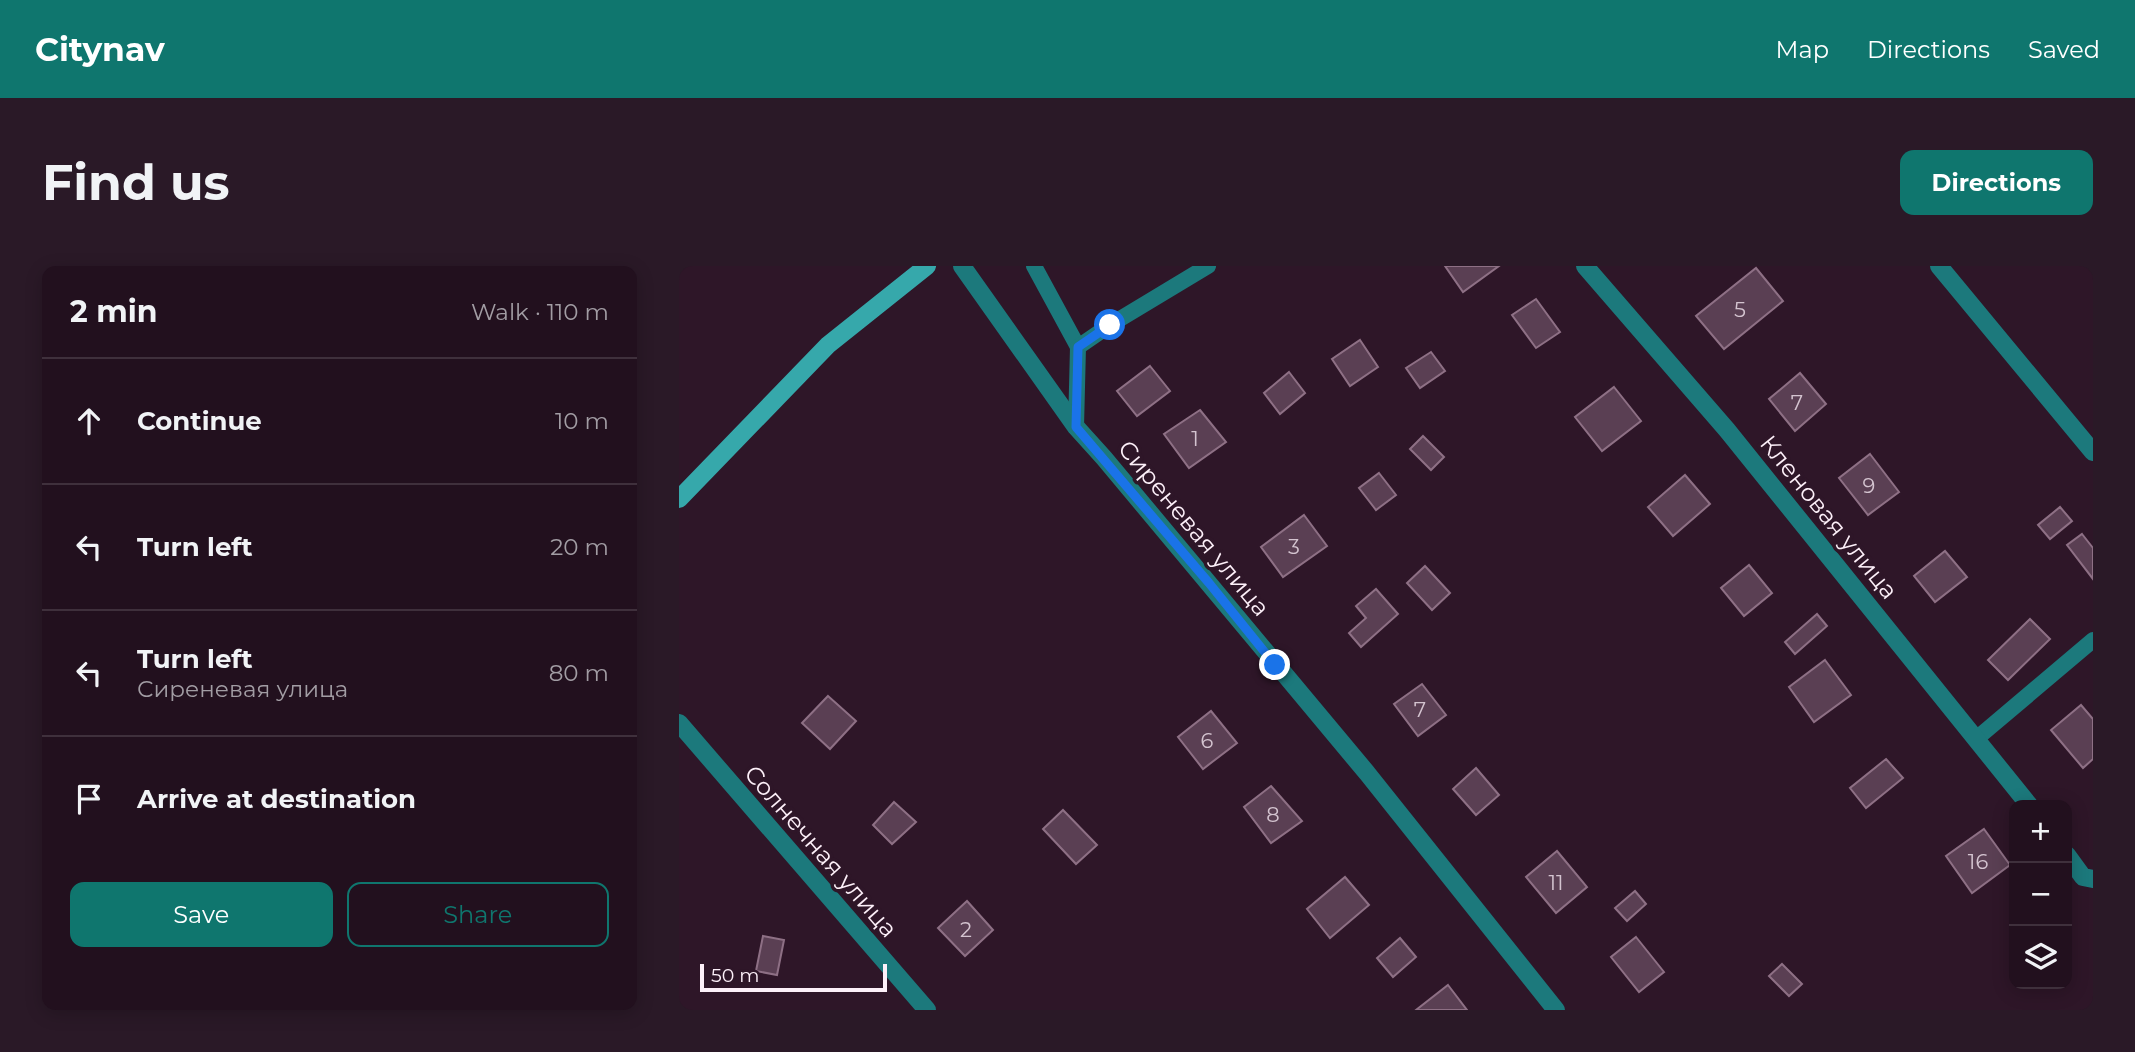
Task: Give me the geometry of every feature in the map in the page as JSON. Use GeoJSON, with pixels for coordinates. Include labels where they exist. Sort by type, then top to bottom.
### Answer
{"type":"FeatureCollection","features":[{"type":"Feature","properties":{"kind":"main road"},"geometry":{"type":"LineString","coordinates":[[679,499],[828,345],[926,266]]}},
{"type":"Feature","properties":{"kind":"street","name":"Сиреневая улица"},"geometry":{"type":"LineString","coordinates":[[962,266],[1076,427],[1367,773],[1556,1010]]}},
{"type":"Feature","properties":{"kind":"street","name":"Кленовая улица"},"geometry":{"type":"LineString","coordinates":[[1585,266],[1727,430],[2025,800]]}},
{"type":"Feature","properties":{"kind":"street"},"geometry":{"type":"LineString","coordinates":[[1939,266],[2093,452]]}},
{"type":"Feature","properties":{"kind":"street","name":"Солнечная улица"},"geometry":{"type":"LineString","coordinates":[[679,723],[927,1010]]}},
{"type":"Feature","properties":{"kind":"street"},"geometry":{"type":"LineString","coordinates":[[2072,861],[2084,877],[2093,879]]}},
{"type":"Feature","properties":{"kind":"lane"},"geometry":{"type":"LineString","coordinates":[[1034,266],[1078,347],[1076,427]]}},
{"type":"Feature","properties":{"kind":"lane"},"geometry":{"type":"LineString","coordinates":[[1078,347],[1208,266]]}},
{"type":"Feature","properties":{"kind":"lane"},"geometry":{"type":"LineString","coordinates":[[1976,739],[2093,640]]}},
{"type":"Feature","properties":{"kind":"building"},"geometry":{"type":"Polygon","coordinates":[[[1445,266],[1499,266],[1463,292],[1445,266]]]}},
{"type":"Feature","properties":{"kind":"building"},"geometry":{"type":"Polygon","coordinates":[[[1756,268],[1783,301],[1724,349],[1696,316],[1756,268]]]}},
{"type":"Feature","properties":{"kind":"building"},"geometry":{"type":"Polygon","coordinates":[[[1536,299],[1560,332],[1536,348],[1512,315],[1536,299]]]}},
{"type":"Feature","properties":{"kind":"building"},"geometry":{"type":"Polygon","coordinates":[[[1360,340],[1378,367],[1350,386],[1332,359],[1360,340]]]}},
{"type":"Feature","properties":{"kind":"building"},"geometry":{"type":"Polygon","coordinates":[[[1431,352],[1445,371],[1420,388],[1406,368],[1431,352]]]}},
{"type":"Feature","properties":{"kind":"building"},"geometry":{"type":"Polygon","coordinates":[[[1150,366],[1170,391],[1137,416],[1117,391],[1150,366]]]}},
{"type":"Feature","properties":{"kind":"building"},"geometry":{"type":"Polygon","coordinates":[[[1289,372],[1305,393],[1280,414],[1264,393],[1289,372]]]}},
{"type":"Feature","properties":{"kind":"building"},"geometry":{"type":"Polygon","coordinates":[[[1800,373],[1826,404],[1795,431],[1769,399],[1800,373]]]}},
{"type":"Feature","properties":{"kind":"building"},"geometry":{"type":"Polygon","coordinates":[[[1614,387],[1641,421],[1602,451],[1575,417],[1614,387]]]}},
{"type":"Feature","properties":{"kind":"building"},"geometry":{"type":"Polygon","coordinates":[[[1200,410],[1226,442],[1189,468],[1164,434],[1200,410]]]}},
{"type":"Feature","properties":{"kind":"building"},"geometry":{"type":"Polygon","coordinates":[[[1423,436],[1444,457],[1431,470],[1410,449],[1423,436]]]}},
{"type":"Feature","properties":{"kind":"building"},"geometry":{"type":"Polygon","coordinates":[[[1870,454],[1899,492],[1868,515],[1839,478],[1870,454]]]}},
{"type":"Feature","properties":{"kind":"building"},"geometry":{"type":"Polygon","coordinates":[[[1379,473],[1396,495],[1376,510],[1359,488],[1379,473]]]}},
{"type":"Feature","properties":{"kind":"building"},"geometry":{"type":"Polygon","coordinates":[[[1685,475],[1710,504],[1673,536],[1648,507],[1685,475]]]}},
{"type":"Feature","properties":{"kind":"building"},"geometry":{"type":"Polygon","coordinates":[[[2060,507],[2072,521],[2050,539],[2038,525],[2060,507]]]}},
{"type":"Feature","properties":{"kind":"building"},"geometry":{"type":"Polygon","coordinates":[[[1304,515],[1327,546],[1283,577],[1261,547],[1304,515]]]}},
{"type":"Feature","properties":{"kind":"building"},"geometry":{"type":"Polygon","coordinates":[[[2082,534],[2093,548],[2093,579],[2067,545],[2082,534]]]}},
{"type":"Feature","properties":{"kind":"building"},"geometry":{"type":"Polygon","coordinates":[[[1945,551],[1967,577],[1935,602],[1914,576],[1945,551]]]}},
{"type":"Feature","properties":{"kind":"building"},"geometry":{"type":"Polygon","coordinates":[[[1749,565],[1772,593],[1744,616],[1721,588],[1749,565]]]}},
{"type":"Feature","properties":{"kind":"building"},"geometry":{"type":"Polygon","coordinates":[[[1425,566],[1450,593],[1432,610],[1407,583],[1425,566]]]}},
{"type":"Feature","properties":{"kind":"building"},"geometry":{"type":"Polygon","coordinates":[[[1376,589],[1398,614],[1361,647],[1349,633],[1366,618],[1356,606],[1376,589]]]}},
{"type":"Feature","properties":{"kind":"building"},"geometry":{"type":"Polygon","coordinates":[[[1817,614],[1827,626],[1795,654],[1785,642],[1817,614]]]}},
{"type":"Feature","properties":{"kind":"building"},"geometry":{"type":"Polygon","coordinates":[[[2030,619],[2050,639],[2008,680],[1988,660],[2030,619]]]}},
{"type":"Feature","properties":{"kind":"building"},"geometry":{"type":"Polygon","coordinates":[[[1825,660],[1851,695],[1814,722],[1789,687],[1825,660]]]}},
{"type":"Feature","properties":{"kind":"building"},"geometry":{"type":"Polygon","coordinates":[[[1422,684],[1446,715],[1418,736],[1394,704],[1422,684]]]}},
{"type":"Feature","properties":{"kind":"building"},"geometry":{"type":"Polygon","coordinates":[[[828,696],[856,721],[830,749],[802,723],[828,696]]]}},
{"type":"Feature","properties":{"kind":"building"},"geometry":{"type":"Polygon","coordinates":[[[2081,705],[2093,719],[2093,759],[2083,768],[2051,730],[2081,705]]]}},
{"type":"Feature","properties":{"kind":"building"},"geometry":{"type":"Polygon","coordinates":[[[1211,711],[1237,743],[1203,769],[1178,737],[1211,711]]]}},
{"type":"Feature","properties":{"kind":"building"},"geometry":{"type":"Polygon","coordinates":[[[1886,759],[1903,778],[1866,808],[1850,788],[1886,759]]]}},
{"type":"Feature","properties":{"kind":"building"},"geometry":{"type":"Polygon","coordinates":[[[1476,768],[1499,795],[1476,815],[1453,789],[1476,768]]]}},
{"type":"Feature","properties":{"kind":"building"},"geometry":{"type":"Polygon","coordinates":[[[1271,786],[1302,821],[1271,843],[1244,807],[1271,786]]]}},
{"type":"Feature","properties":{"kind":"building"},"geometry":{"type":"Polygon","coordinates":[[[894,802],[916,822],[892,844],[873,825],[894,802]]]}},
{"type":"Feature","properties":{"kind":"building"},"geometry":{"type":"Polygon","coordinates":[[[1063,810],[1097,845],[1076,864],[1043,829],[1063,810]]]}},
{"type":"Feature","properties":{"kind":"building"},"geometry":{"type":"Polygon","coordinates":[[[1984,829],[2009,866],[1972,893],[1946,856],[1984,829]]]}},
{"type":"Feature","properties":{"kind":"building"},"geometry":{"type":"Polygon","coordinates":[[[1557,851],[1587,887],[1556,913],[1526,877],[1557,851]]]}},
{"type":"Feature","properties":{"kind":"building"},"geometry":{"type":"Polygon","coordinates":[[[1345,877],[1369,905],[1330,938],[1307,909],[1345,877]]]}},
{"type":"Feature","properties":{"kind":"building"},"geometry":{"type":"Polygon","coordinates":[[[1635,891],[1646,904],[1627,921],[1615,908],[1635,891]]]}},
{"type":"Feature","properties":{"kind":"building"},"geometry":{"type":"Polygon","coordinates":[[[967,901],[993,930],[965,956],[938,928],[967,901]]]}},
{"type":"Feature","properties":{"kind":"building"},"geometry":{"type":"Polygon","coordinates":[[[763,936],[784,940],[777,975],[756,971],[763,936]]]}},
{"type":"Feature","properties":{"kind":"building"},"geometry":{"type":"Polygon","coordinates":[[[1636,937],[1664,972],[1639,992],[1611,957],[1636,937]]]}},
{"type":"Feature","properties":{"kind":"building"},"geometry":{"type":"Polygon","coordinates":[[[1400,938],[1416,957],[1393,977],[1377,958],[1400,938]]]}},
{"type":"Feature","properties":{"kind":"building"},"geometry":{"type":"Polygon","coordinates":[[[1782,964],[1802,984],[1789,996],[1769,976],[1782,964]]]}},
{"type":"Feature","properties":{"kind":"building"},"geometry":{"type":"Polygon","coordinates":[[[1448,985],[1467,1010],[1416,1010],[1448,985]]]}},
{"type":"Feature","properties":{"kind":"route"},"geometry":{"type":"LineString","coordinates":[[1110,325],[1078,347],[1076,427],[1275,665]]}}]}
